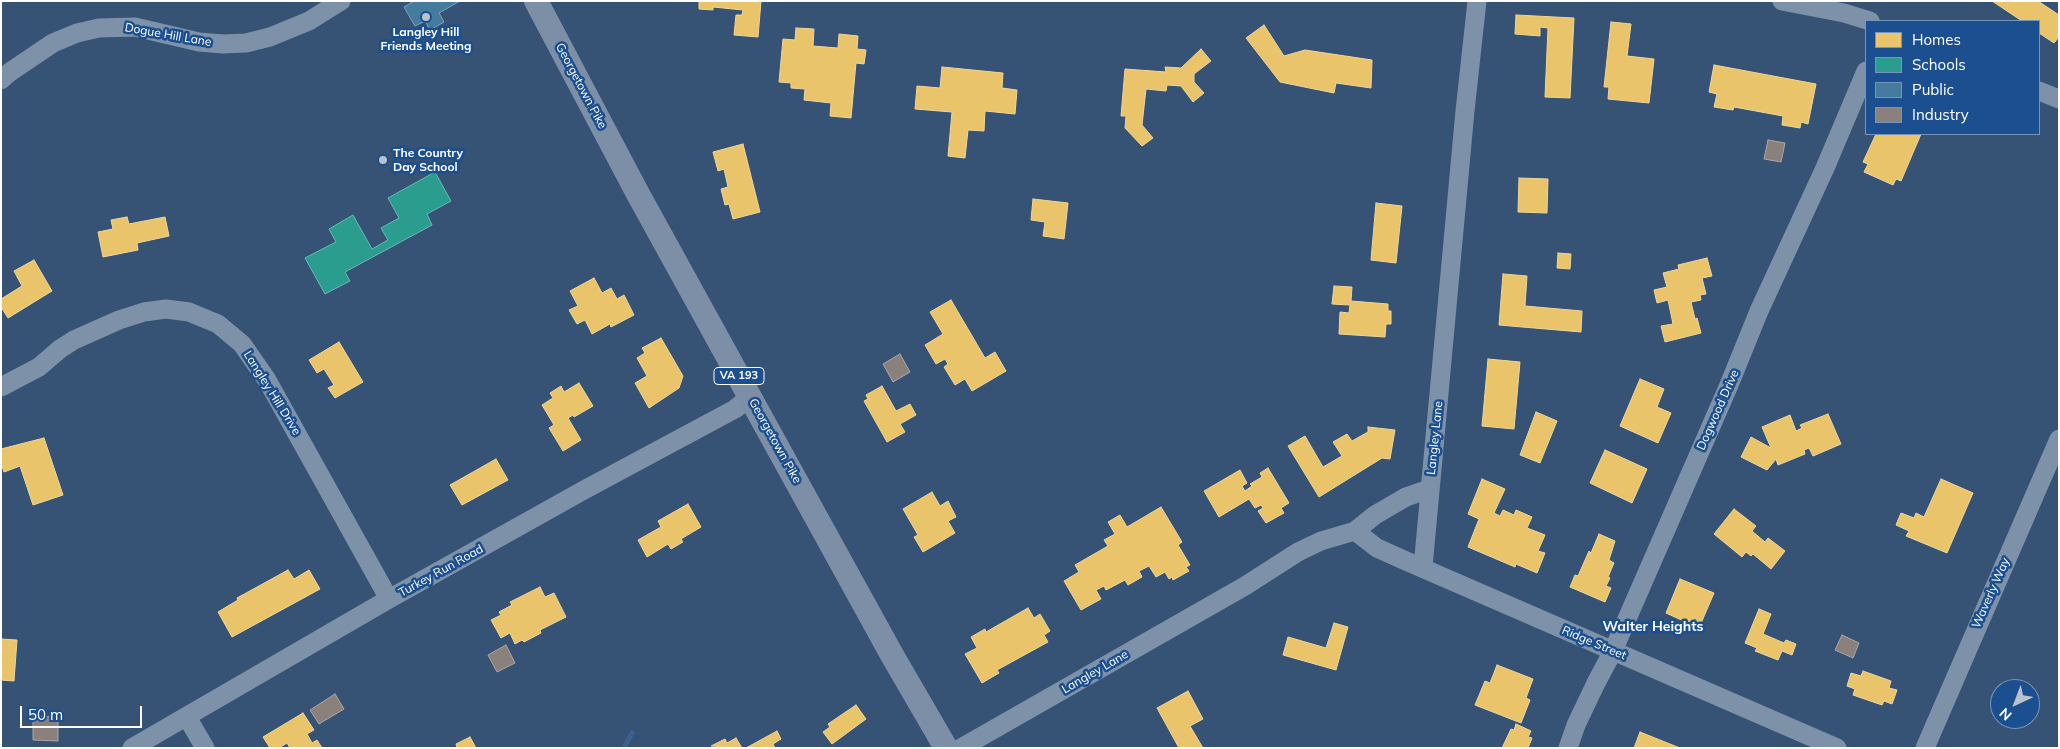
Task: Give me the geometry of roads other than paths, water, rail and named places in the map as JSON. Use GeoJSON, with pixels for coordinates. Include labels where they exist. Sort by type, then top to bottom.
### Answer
{"type":"FeatureCollection","features":[{"type":"Feature","properties":{"kind":"main road","name":"Georgetown Pike"},"geometry":{"type":"LineString","coordinates":[[536,1],[638,194],[892,655],[946,748]]}},
{"type":"Feature","properties":{"kind":"street","name":"Dogue Hill Lane"},"geometry":{"type":"LineString","coordinates":[[1,80],[53,43],[98,28],[135,27],[199,42],[246,43],[270,37],[309,21],[341,1]]}},
{"type":"Feature","properties":{"kind":"street","name":"Langley Lane"},"geometry":{"type":"LineString","coordinates":[[962,748],[1245,586],[1298,552],[1321,541],[1355,531],[1375,515],[1406,497],[1429,489],[1437,428],[1465,111],[1477,1]]}},
{"type":"Feature","properties":{"kind":"street"},"geometry":{"type":"LineString","coordinates":[[1782,1],[1844,13],[1867,20]]}},
{"type":"Feature","properties":{"kind":"street","name":"Dogwood Drive"},"geometry":{"type":"LineString","coordinates":[[1568,748],[1576,725],[1613,651],[1729,385],[1759,311],[1825,168],[1865,73]]}},
{"type":"Feature","properties":{"kind":"street"},"geometry":{"type":"LineString","coordinates":[[2040,91],[2059,99]]}},
{"type":"Feature","properties":{"kind":"street","name":"Langley Hill Drive"},"geometry":{"type":"LineString","coordinates":[[1,387],[39,367],[74,340],[119,320],[144,312],[166,309],[189,312],[218,324],[242,344],[267,380],[389,600]]}},
{"type":"Feature","properties":{"kind":"street","name":"Turkey Run Road"},"geometry":{"type":"LineString","coordinates":[[132,748],[584,490],[735,409],[750,397]]}},
{"type":"Feature","properties":{"kind":"street","name":"Waverly Way"},"geometry":{"type":"LineString","coordinates":[[1925,748],[2059,439]]}},
{"type":"Feature","properties":{"kind":"street"},"geometry":{"type":"LineString","coordinates":[[1423,567],[1429,489]]}},
{"type":"Feature","properties":{"kind":"street","name":"Ridge Street"},"geometry":{"type":"LineString","coordinates":[[1355,531],[1377,548],[1837,748]]}},
{"type":"Feature","properties":{"kind":"street"},"geometry":{"type":"LineString","coordinates":[[186,716],[206,748]]}},
{"type":"Feature","properties":{"kind":"waterway"},"geometry":{"type":"LineString","coordinates":[[624,748],[632,733]]}},
{"type":"Feature","properties":{"kind":"place","name":"Langley Hill Friends Meeting"},"geometry":{"type":"Point","coordinates":[426,17]}},
{"type":"Feature","properties":{"kind":"place","name":"The Country Day School"},"geometry":{"type":"Point","coordinates":[383,160]}},
{"type":"Feature","properties":{"kind":"district","name":"Walter Heights"},"geometry":{"type":"Point","coordinates":[1653,627]}}]}
